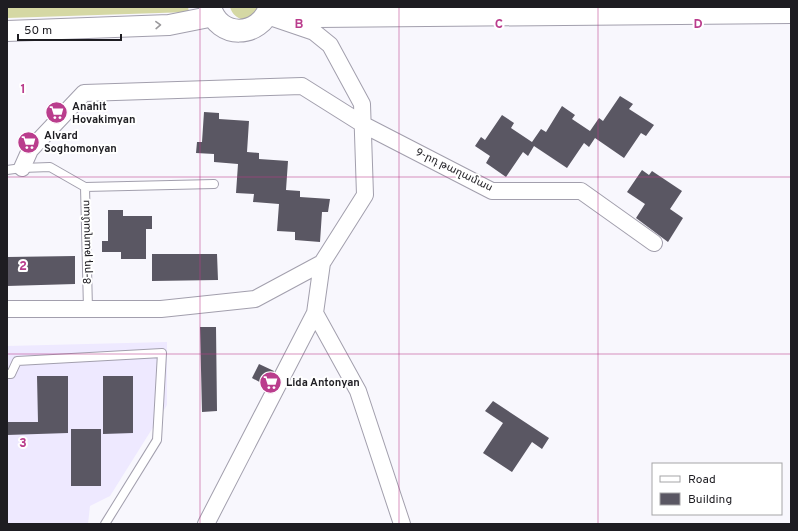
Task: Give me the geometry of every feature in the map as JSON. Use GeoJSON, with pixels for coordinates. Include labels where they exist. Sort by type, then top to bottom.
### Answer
{"type":"FeatureCollection","features":[{"type":"Feature","properties":{"kind":"main road"},"geometry":{"type":"LineString","coordinates":[[212,12],[219,22],[225,27],[240,31],[256,27],[262,22],[269,10],[317,16],[351,12],[731,10],[791,12]]}},
{"type":"Feature","properties":{"kind":"street"},"geometry":{"type":"LineString","coordinates":[[206,524],[315,313],[322,263],[365,195],[364,125],[362,104],[330,45],[314,32],[269,10]]}},
{"type":"Feature","properties":{"kind":"street"},"geometry":{"type":"LineString","coordinates":[[7,31],[169,25],[212,12]]}},
{"type":"Feature","properties":{"kind":"street","name":"9-րդ թաղամաս"},"geometry":{"type":"LineString","coordinates":[[15,169],[30,150],[84,93],[302,86],[364,125],[492,191],[581,191],[654,243]]}},
{"type":"Feature","properties":{"kind":"street"},"geometry":{"type":"LineString","coordinates":[[7,309],[160,309],[255,299],[322,263]]}},
{"type":"Feature","properties":{"kind":"street"},"geometry":{"type":"LineString","coordinates":[[315,313],[358,391],[402,524]]}},
{"type":"Feature","properties":{"kind":"lane","name":"8-րդ թաղամաս"},"geometry":{"type":"LineString","coordinates":[[15,169],[50,167],[85,187],[88,309]]}},
{"type":"Feature","properties":{"kind":"lane"},"geometry":{"type":"LineString","coordinates":[[85,187],[214,184]]}},
{"type":"Feature","properties":{"kind":"lane"},"geometry":{"type":"LineString","coordinates":[[7,374],[11,374],[17,361],[162,353],[157,440],[105,524]]}},
{"type":"Feature","properties":{"kind":"shaded area"},"geometry":{"type":"Polygon","coordinates":[[[167,342],[167,405],[110,496],[90,506],[88,524],[7,524],[7,346],[167,342]]]}},
{"type":"Feature","properties":{"kind":"green space"},"geometry":{"type":"Polygon","coordinates":[[[7,7],[188,7],[189,12],[7,18],[7,7]]]}},
{"type":"Feature","properties":{"kind":"green space"},"geometry":{"type":"Polygon","coordinates":[[[230,7],[259,7],[256,14],[243,20],[238,18],[232,12],[230,7]]]}},
{"type":"Feature","properties":{"kind":"building"},"geometry":{"type":"Polygon","coordinates":[[[620,96],[633,104],[629,109],[654,125],[646,136],[641,133],[624,158],[595,138],[589,147],[584,143],[567,168],[534,146],[528,156],[523,152],[506,177],[486,163],[490,156],[475,146],[481,137],[485,140],[502,115],[514,123],[511,128],[532,142],[541,129],[546,132],[562,106],[575,115],[572,119],[590,131],[599,118],[603,121],[620,96]]]}},
{"type":"Feature","properties":{"kind":"building"},"geometry":{"type":"Polygon","coordinates":[[[204,112],[219,113],[219,119],[249,121],[247,152],[259,153],[259,159],[288,161],[286,190],[300,191],[300,197],[330,199],[328,212],[322,212],[320,242],[295,240],[295,232],[277,231],[279,204],[253,202],[254,194],[236,193],[238,164],[214,162],[214,154],[196,153],[197,142],[202,142],[204,112]]]}},
{"type":"Feature","properties":{"kind":"building"},"geometry":{"type":"Polygon","coordinates":[[[642,170],[649,175],[652,171],[682,191],[670,209],[683,218],[668,242],[636,218],[645,204],[627,192],[642,170]]]}},
{"type":"Feature","properties":{"kind":"building"},"geometry":{"type":"Polygon","coordinates":[[[108,210],[123,210],[123,216],[152,216],[152,229],[146,229],[146,259],[121,259],[121,252],[102,252],[102,241],[108,241],[108,210]]]}},
{"type":"Feature","properties":{"kind":"building"},"geometry":{"type":"Polygon","coordinates":[[[152,254],[217,254],[218,280],[152,281],[152,254]]]}},
{"type":"Feature","properties":{"kind":"building"},"geometry":{"type":"Polygon","coordinates":[[[75,256],[75,284],[7,286],[7,257],[75,256]]]}},
{"type":"Feature","properties":{"kind":"building"},"geometry":{"type":"Polygon","coordinates":[[[200,327],[216,327],[217,411],[202,412],[200,327]]]}},
{"type":"Feature","properties":{"kind":"building"},"geometry":{"type":"Polygon","coordinates":[[[259,364],[274,371],[267,386],[252,378],[259,364]]]}},
{"type":"Feature","properties":{"kind":"building"},"geometry":{"type":"Polygon","coordinates":[[[37,376],[68,376],[68,433],[7,435],[7,422],[38,422],[37,376]]]}},
{"type":"Feature","properties":{"kind":"building"},"geometry":{"type":"Polygon","coordinates":[[[103,376],[133,376],[133,433],[103,434],[103,376]]]}},
{"type":"Feature","properties":{"kind":"building"},"geometry":{"type":"Polygon","coordinates":[[[493,401],[549,438],[542,449],[532,442],[512,472],[483,453],[503,423],[485,411],[493,401]]]}},
{"type":"Feature","properties":{"kind":"building"},"geometry":{"type":"Polygon","coordinates":[[[71,429],[101,429],[101,486],[71,486],[71,429]]]}},
{"type":"Feature","properties":{"kind":"place","name":"Anahit Hovakimyan"},"geometry":{"type":"Point","coordinates":[56,113]}},
{"type":"Feature","properties":{"kind":"place","name":"Alvard Soghomonyan"},"geometry":{"type":"Point","coordinates":[28,142]}},
{"type":"Feature","properties":{"kind":"place","name":"Lida Antonyan"},"geometry":{"type":"Point","coordinates":[270,383]}}]}
